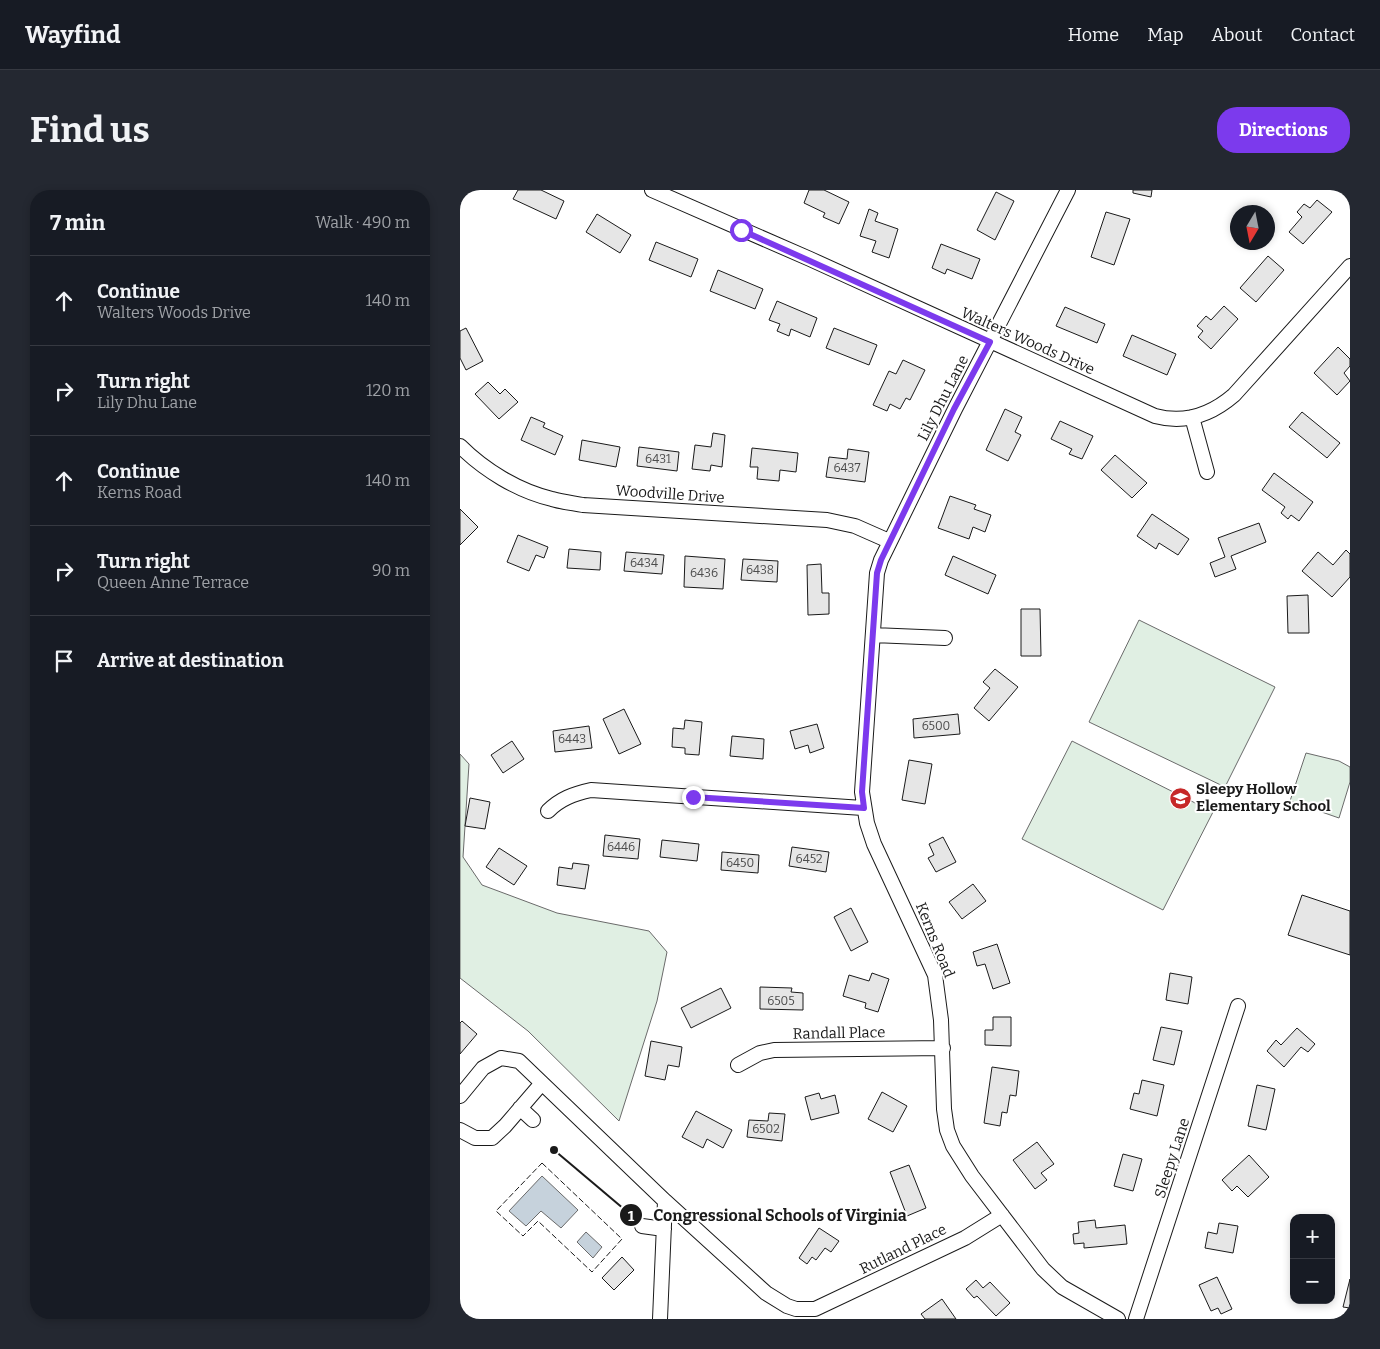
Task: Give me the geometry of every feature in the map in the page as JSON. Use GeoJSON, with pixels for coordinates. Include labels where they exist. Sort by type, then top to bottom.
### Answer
{"type":"FeatureCollection","features":[{"type":"Feature","properties":{"kind":"street","name":"Walters Woods Drive"},"geometry":{"type":"LineString","coordinates":[[652,190],[1155,416],[1166,419],[1192,418],[1215,409],[1234,395],[1350,266]]}},
{"type":"Feature","properties":{"kind":"street","name":"Lily Dhu Lane"},"geometry":{"type":"LineString","coordinates":[[889,541],[954,409],[1068,190]]}},
{"type":"Feature","properties":{"kind":"street"},"geometry":{"type":"LineString","coordinates":[[1192,418],[1207,472]]}},
{"type":"Feature","properties":{"kind":"street","name":"Woodville Drive"},"geometry":{"type":"LineString","coordinates":[[460,448],[483,466],[507,480],[552,500],[583,505],[827,520],[855,526],[889,541]]}},
{"type":"Feature","properties":{"kind":"street","name":"Kerns Road"},"geometry":{"type":"LineString","coordinates":[[889,541],[877,573],[862,792],[864,808],[874,844],[935,975],[943,1048],[944,1109],[947,1130],[952,1146],[972,1176],[1043,1269],[1062,1287],[1118,1319]]}},
{"type":"Feature","properties":{"kind":"street"},"geometry":{"type":"LineString","coordinates":[[873,635],[945,638]]}},
{"type":"Feature","properties":{"kind":"street"},"geometry":{"type":"LineString","coordinates":[[548,812],[566,797],[591,790],[864,808]]}},
{"type":"Feature","properties":{"kind":"street","name":"Sleepy Lane"},"geometry":{"type":"LineString","coordinates":[[1136,1319],[1238,1006]]}},
{"type":"Feature","properties":{"kind":"street","name":"Randall Place"},"geometry":{"type":"LineString","coordinates":[[738,1065],[760,1053],[774,1050],[943,1048]]}},
{"type":"Feature","properties":{"kind":"street"},"geometry":{"type":"LineString","coordinates":[[460,1096],[483,1068],[501,1058],[519,1061],[665,1201],[660,1319]]}},
{"type":"Feature","properties":{"kind":"street"},"geometry":{"type":"LineString","coordinates":[[460,1130],[475,1138],[492,1138],[542,1083]]}},
{"type":"Feature","properties":{"kind":"street"},"geometry":{"type":"LineString","coordinates":[[520,1108],[533,1120]]}},
{"type":"Feature","properties":{"kind":"street","name":"Rutland Place"},"geometry":{"type":"LineString","coordinates":[[665,1201],[766,1293],[787,1306],[796,1309],[815,1309],[965,1238],[1002,1216]]}},
{"type":"Feature","properties":{"kind":"street"},"geometry":{"type":"LineString","coordinates":[[642,1226],[664,1229]]}},
{"type":"Feature","properties":{"kind":"green space"},"geometry":{"type":"Polygon","coordinates":[[[1139,620],[1275,687],[1225,787],[1089,722],[1139,620]]]}},
{"type":"Feature","properties":{"kind":"green space"},"geometry":{"type":"Polygon","coordinates":[[[1072,741],[1213,812],[1163,910],[1022,839],[1072,741]]]}},
{"type":"Feature","properties":{"kind":"green space"},"geometry":{"type":"Polygon","coordinates":[[[1306,753],[1339,761],[1350,767],[1350,782],[1339,818],[1290,801],[1306,753]]]}},
{"type":"Feature","properties":{"kind":"green space"},"geometry":{"type":"Polygon","coordinates":[[[460,754],[469,764],[463,857],[482,885],[557,913],[649,931],[667,952],[657,1001],[619,1121],[528,1031],[460,978],[460,754]]]}},
{"type":"Feature","properties":{"kind":"shaded area"},"geometry":{"type":"Polygon","coordinates":[[[542,1176],[578,1210],[561,1228],[541,1211],[526,1226],[509,1211],[542,1176]]]}},
{"type":"Feature","properties":{"kind":"shaded area"},"geometry":{"type":"Polygon","coordinates":[[[586,1232],[602,1247],[593,1258],[577,1242],[586,1232]]]}},
{"type":"Feature","properties":{"kind":"building"},"geometry":{"type":"Polygon","coordinates":[[[518,190],[541,190],[564,201],[556,219],[513,199],[518,190]]]}},
{"type":"Feature","properties":{"kind":"building"},"geometry":{"type":"Polygon","coordinates":[[[809,190],[824,190],[849,202],[839,224],[823,217],[825,213],[804,203],[809,190]]]}},
{"type":"Feature","properties":{"kind":"building"},"geometry":{"type":"Polygon","coordinates":[[[1133,190],[1152,190],[1151,197],[1133,193],[1133,190]]]}},
{"type":"Feature","properties":{"kind":"building"},"geometry":{"type":"Polygon","coordinates":[[[996,192],[1014,201],[995,240],[977,230],[996,192]]]}},
{"type":"Feature","properties":{"kind":"building"},"geometry":{"type":"Polygon","coordinates":[[[1317,200],[1332,212],[1303,244],[1289,232],[1302,217],[1297,212],[1304,204],[1310,208],[1317,200]]]}},
{"type":"Feature","properties":{"kind":"building"},"geometry":{"type":"Polygon","coordinates":[[[869,209],[878,213],[875,221],[898,229],[889,258],[872,252],[876,241],[860,236],[869,209]]]}},
{"type":"Feature","properties":{"kind":"building"},"geometry":{"type":"Polygon","coordinates":[[[1106,212],[1130,219],[1114,265],[1091,257],[1106,212]]]}},
{"type":"Feature","properties":{"kind":"building"},"geometry":{"type":"Polygon","coordinates":[[[597,214],[631,235],[620,253],[586,232],[597,214]]]}},
{"type":"Feature","properties":{"kind":"building"},"geometry":{"type":"Polygon","coordinates":[[[656,242],[698,259],[691,277],[649,260],[656,242]]]}},
{"type":"Feature","properties":{"kind":"building"},"geometry":{"type":"Polygon","coordinates":[[[941,244],[980,259],[972,279],[947,269],[945,274],[932,268],[941,244]]]}},
{"type":"Feature","properties":{"kind":"building"},"geometry":{"type":"Polygon","coordinates":[[[1268,256],[1284,270],[1256,302],[1240,288],[1268,256]]]}},
{"type":"Feature","properties":{"kind":"building"},"geometry":{"type":"Polygon","coordinates":[[[718,270],[763,289],[755,309],[710,291],[718,270]]]}},
{"type":"Feature","properties":{"kind":"building"},"geometry":{"type":"Polygon","coordinates":[[[777,301],[817,318],[810,337],[791,329],[789,336],[777,331],[780,324],[769,320],[777,301]]]}},
{"type":"Feature","properties":{"kind":"building"},"geometry":{"type":"Polygon","coordinates":[[[1224,306],[1238,319],[1211,349],[1198,337],[1203,331],[1197,326],[1206,316],[1211,320],[1224,306]]]}},
{"type":"Feature","properties":{"kind":"building"},"geometry":{"type":"Polygon","coordinates":[[[1065,307],[1105,324],[1097,343],[1056,326],[1065,307]]]}},
{"type":"Feature","properties":{"kind":"building"},"geometry":{"type":"Polygon","coordinates":[[[466,328],[483,361],[466,370],[460,358],[460,331],[466,328]]]}},
{"type":"Feature","properties":{"kind":"building"},"geometry":{"type":"Polygon","coordinates":[[[834,328],[877,345],[869,365],[826,348],[834,328]]]}},
{"type":"Feature","properties":{"kind":"building"},"geometry":{"type":"Polygon","coordinates":[[[1132,335],[1176,354],[1167,375],[1123,356],[1132,335]]]}},
{"type":"Feature","properties":{"kind":"building"},"geometry":{"type":"Polygon","coordinates":[[[1338,347],[1350,359],[1350,366],[1344,373],[1350,381],[1337,395],[1314,373],[1338,347]]]}},
{"type":"Feature","properties":{"kind":"building"},"geometry":{"type":"Polygon","coordinates":[[[903,360],[925,370],[910,400],[906,398],[900,409],[890,404],[887,411],[873,405],[889,371],[896,374],[903,360]]]}},
{"type":"Feature","properties":{"kind":"building"},"geometry":{"type":"Polygon","coordinates":[[[488,382],[500,394],[505,389],[518,402],[499,419],[475,394],[488,382]]]}},
{"type":"Feature","properties":{"kind":"building"},"geometry":{"type":"Polygon","coordinates":[[[1005,409],[1022,417],[1015,432],[1021,435],[1008,461],[986,450],[1005,409]]]}},
{"type":"Feature","properties":{"kind":"building"},"geometry":{"type":"Polygon","coordinates":[[[1302,412],[1340,443],[1327,458],[1289,427],[1302,412]]]}},
{"type":"Feature","properties":{"kind":"building"},"geometry":{"type":"Polygon","coordinates":[[[531,417],[545,423],[543,427],[563,436],[555,455],[521,440],[531,417]]]}},
{"type":"Feature","properties":{"kind":"building"},"geometry":{"type":"Polygon","coordinates":[[[1060,421],[1093,436],[1082,459],[1069,454],[1072,449],[1051,439],[1060,421]]]}},
{"type":"Feature","properties":{"kind":"building"},"geometry":{"type":"Polygon","coordinates":[[[713,433],[725,435],[722,467],[711,465],[710,471],[692,469],[695,445],[711,447],[713,433]]]}},
{"type":"Feature","properties":{"kind":"building"},"geometry":{"type":"Polygon","coordinates":[[[582,440],[620,447],[616,467],[579,460],[582,440]]]}},
{"type":"Feature","properties":{"kind":"building"},"geometry":{"type":"Polygon","coordinates":[[[639,447],[679,452],[677,471],[637,466],[639,447]]]}},
{"type":"Feature","properties":{"kind":"building"},"geometry":{"type":"Polygon","coordinates":[[[752,448],[798,453],[796,472],[780,470],[779,481],[757,479],[758,467],[750,467],[752,448]]]}},
{"type":"Feature","properties":{"kind":"building"},"geometry":{"type":"Polygon","coordinates":[[[848,449],[869,452],[865,482],[826,477],[829,457],[847,459],[848,449]]]}},
{"type":"Feature","properties":{"kind":"building"},"geometry":{"type":"Polygon","coordinates":[[[1115,455],[1147,483],[1132,498],[1101,470],[1115,455]]]}},
{"type":"Feature","properties":{"kind":"building"},"geometry":{"type":"Polygon","coordinates":[[[1274,473],[1313,502],[1299,521],[1291,515],[1288,519],[1281,513],[1285,507],[1262,490],[1274,473]]]}},
{"type":"Feature","properties":{"kind":"building"},"geometry":{"type":"Polygon","coordinates":[[[950,496],[976,505],[974,509],[991,515],[985,532],[973,527],[969,539],[938,528],[950,496]]]}},
{"type":"Feature","properties":{"kind":"building"},"geometry":{"type":"Polygon","coordinates":[[[460,509],[478,527],[460,545],[460,509]]]}},
{"type":"Feature","properties":{"kind":"building"},"geometry":{"type":"Polygon","coordinates":[[[1152,514],[1189,539],[1178,555],[1159,543],[1156,549],[1137,536],[1152,514]]]}},
{"type":"Feature","properties":{"kind":"building"},"geometry":{"type":"Polygon","coordinates":[[[1259,523],[1266,542],[1231,556],[1236,569],[1215,577],[1210,563],[1225,557],[1218,538],[1259,523]]]}},
{"type":"Feature","properties":{"kind":"building"},"geometry":{"type":"Polygon","coordinates":[[[518,535],[548,547],[544,558],[536,555],[529,571],[507,562],[518,535]]]}},
{"type":"Feature","properties":{"kind":"building"},"geometry":{"type":"Polygon","coordinates":[[[569,549],[601,552],[600,570],[567,568],[569,549]]]}},
{"type":"Feature","properties":{"kind":"building"},"geometry":{"type":"Polygon","coordinates":[[[1346,550],[1350,554],[1350,577],[1332,597],[1302,571],[1318,552],[1333,565],[1346,550]]]}},
{"type":"Feature","properties":{"kind":"building"},"geometry":{"type":"Polygon","coordinates":[[[626,552],[664,555],[662,574],[624,571],[626,552]]]}},
{"type":"Feature","properties":{"kind":"building"},"geometry":{"type":"Polygon","coordinates":[[[685,556],[725,559],[723,589],[684,587],[685,556]]]}},
{"type":"Feature","properties":{"kind":"building"},"geometry":{"type":"Polygon","coordinates":[[[953,556],[996,575],[988,594],[945,575],[953,556]]]}},
{"type":"Feature","properties":{"kind":"building"},"geometry":{"type":"Polygon","coordinates":[[[743,559],[778,561],[777,582],[741,580],[743,559]]]}},
{"type":"Feature","properties":{"kind":"building"},"geometry":{"type":"Polygon","coordinates":[[[821,564],[822,593],[829,593],[829,614],[808,615],[807,565],[821,564]]]}},
{"type":"Feature","properties":{"kind":"building"},"geometry":{"type":"Polygon","coordinates":[[[1308,595],[1309,633],[1288,633],[1287,596],[1308,595]]]}},
{"type":"Feature","properties":{"kind":"building"},"geometry":{"type":"Polygon","coordinates":[[[1021,609],[1040,609],[1041,656],[1021,656],[1021,609]]]}},
{"type":"Feature","properties":{"kind":"building"},"geometry":{"type":"Polygon","coordinates":[[[995,669],[1018,687],[989,721],[974,708],[990,688],[983,682],[995,669]]]}},
{"type":"Feature","properties":{"kind":"building"},"geometry":{"type":"Polygon","coordinates":[[[624,709],[641,744],[619,754],[603,719],[624,709]]]}},
{"type":"Feature","properties":{"kind":"building"},"geometry":{"type":"Polygon","coordinates":[[[958,714],[960,734],[914,738],[913,719],[958,714]]]}},
{"type":"Feature","properties":{"kind":"building"},"geometry":{"type":"Polygon","coordinates":[[[685,720],[702,722],[699,755],[685,754],[685,748],[672,747],[673,728],[684,729],[685,720]]]}},
{"type":"Feature","properties":{"kind":"building"},"geometry":{"type":"Polygon","coordinates":[[[817,724],[824,748],[810,753],[808,745],[795,749],[790,731],[817,724]]]}},
{"type":"Feature","properties":{"kind":"building"},"geometry":{"type":"Polygon","coordinates":[[[589,726],[592,748],[555,752],[553,731],[589,726]]]}},
{"type":"Feature","properties":{"kind":"building"},"geometry":{"type":"Polygon","coordinates":[[[732,736],[764,739],[763,759],[730,756],[732,736]]]}},
{"type":"Feature","properties":{"kind":"building"},"geometry":{"type":"Polygon","coordinates":[[[512,741],[524,759],[503,773],[491,755],[512,741]]]}},
{"type":"Feature","properties":{"kind":"building"},"geometry":{"type":"Polygon","coordinates":[[[909,760],[932,764],[925,804],[902,800],[909,760]]]}},
{"type":"Feature","properties":{"kind":"building"},"geometry":{"type":"Polygon","coordinates":[[[470,798],[490,802],[485,829],[465,826],[470,798]]]}},
{"type":"Feature","properties":{"kind":"building"},"geometry":{"type":"Polygon","coordinates":[[[605,835],[640,839],[638,859],[603,856],[605,835]]]}},
{"type":"Feature","properties":{"kind":"building"},"geometry":{"type":"Polygon","coordinates":[[[943,837],[956,862],[936,872],[928,858],[934,855],[929,844],[943,837]]]}},
{"type":"Feature","properties":{"kind":"building"},"geometry":{"type":"Polygon","coordinates":[[[662,840],[699,844],[697,861],[660,857],[662,840]]]}},
{"type":"Feature","properties":{"kind":"building"},"geometry":{"type":"Polygon","coordinates":[[[792,847],[829,852],[826,872],[789,866],[792,847]]]}},
{"type":"Feature","properties":{"kind":"building"},"geometry":{"type":"Polygon","coordinates":[[[499,848],[527,866],[514,885],[486,867],[499,848]]]}},
{"type":"Feature","properties":{"kind":"building"},"geometry":{"type":"Polygon","coordinates":[[[722,852],[759,855],[758,873],[721,870],[722,852]]]}},
{"type":"Feature","properties":{"kind":"building"},"geometry":{"type":"Polygon","coordinates":[[[573,863],[589,865],[585,889],[557,885],[559,867],[572,869],[573,863]]]}},
{"type":"Feature","properties":{"kind":"building"},"geometry":{"type":"Polygon","coordinates":[[[973,884],[986,901],[962,919],[949,902],[973,884]]]}},
{"type":"Feature","properties":{"kind":"building"},"geometry":{"type":"Polygon","coordinates":[[[1302,895],[1350,911],[1350,955],[1288,935],[1302,895]]]}},
{"type":"Feature","properties":{"kind":"building"},"geometry":{"type":"Polygon","coordinates":[[[851,908],[868,942],[851,951],[834,917],[851,908]]]}},
{"type":"Feature","properties":{"kind":"building"},"geometry":{"type":"Polygon","coordinates":[[[997,944],[1010,983],[993,989],[985,964],[977,966],[973,952],[997,944]]]}},
{"type":"Feature","properties":{"kind":"building"},"geometry":{"type":"Polygon","coordinates":[[[872,973],[889,979],[878,1012],[865,1008],[866,1003],[843,996],[849,975],[869,981],[872,973]]]}},
{"type":"Feature","properties":{"kind":"building"},"geometry":{"type":"Polygon","coordinates":[[[1170,973],[1192,977],[1188,1004],[1166,1000],[1170,973]]]}},
{"type":"Feature","properties":{"kind":"building"},"geometry":{"type":"Polygon","coordinates":[[[760,987],[792,988],[791,992],[803,993],[803,1010],[760,1009],[760,987]]]}},
{"type":"Feature","properties":{"kind":"building"},"geometry":{"type":"Polygon","coordinates":[[[721,988],[731,1008],[691,1028],[681,1008],[721,988]]]}},
{"type":"Feature","properties":{"kind":"building"},"geometry":{"type":"Polygon","coordinates":[[[993,1017],[1011,1017],[1011,1046],[985,1045],[985,1030],[993,1030],[993,1017]]]}},
{"type":"Feature","properties":{"kind":"building"},"geometry":{"type":"Polygon","coordinates":[[[462,1021],[477,1034],[460,1054],[460,1023],[462,1021]]]}},
{"type":"Feature","properties":{"kind":"building"},"geometry":{"type":"Polygon","coordinates":[[[1161,1027],[1182,1031],[1174,1065],[1153,1060],[1161,1027]]]}},
{"type":"Feature","properties":{"kind":"building"},"geometry":{"type":"Polygon","coordinates":[[[1297,1028],[1315,1044],[1308,1052],[1301,1047],[1284,1067],[1267,1051],[1276,1040],[1281,1045],[1297,1028]]]}},
{"type":"Feature","properties":{"kind":"building"},"geometry":{"type":"Polygon","coordinates":[[[651,1041],[682,1047],[679,1067],[668,1065],[665,1080],[645,1076],[651,1041]]]}},
{"type":"Feature","properties":{"kind":"building"},"geometry":{"type":"Polygon","coordinates":[[[992,1067],[1019,1071],[1016,1096],[1010,1095],[1007,1113],[1002,1112],[1000,1126],[984,1123],[992,1067]]]}},
{"type":"Feature","properties":{"kind":"building"},"geometry":{"type":"Polygon","coordinates":[[[1142,1080],[1164,1085],[1157,1116],[1130,1109],[1134,1093],[1139,1094],[1142,1080]]]}},
{"type":"Feature","properties":{"kind":"building"},"geometry":{"type":"Polygon","coordinates":[[[1257,1085],[1275,1089],[1266,1130],[1248,1126],[1257,1085]]]}},
{"type":"Feature","properties":{"kind":"building"},"geometry":{"type":"Polygon","coordinates":[[[882,1092],[907,1106],[893,1132],[868,1119],[882,1092]]]}},
{"type":"Feature","properties":{"kind":"building"},"geometry":{"type":"Polygon","coordinates":[[[819,1093],[821,1099],[835,1095],[839,1113],[811,1120],[805,1097],[819,1093]]]}},
{"type":"Feature","properties":{"kind":"building"},"geometry":{"type":"Polygon","coordinates":[[[696,1111],[732,1130],[723,1148],[707,1139],[703,1148],[682,1137],[696,1111]]]}},
{"type":"Feature","properties":{"kind":"building"},"geometry":{"type":"Polygon","coordinates":[[[769,1113],[785,1114],[782,1141],[747,1137],[749,1120],[768,1121],[769,1113]]]}},
{"type":"Feature","properties":{"kind":"building"},"geometry":{"type":"Polygon","coordinates":[[[1037,1142],[1054,1164],[1041,1173],[1047,1180],[1035,1189],[1013,1160],[1037,1142]]]}},
{"type":"Feature","properties":{"kind":"building"},"geometry":{"type":"Polygon","coordinates":[[[1123,1154],[1142,1159],[1133,1191],[1114,1186],[1123,1154]]]}},
{"type":"Feature","properties":{"kind":"building"},"geometry":{"type":"Polygon","coordinates":[[[1249,1155],[1269,1177],[1248,1197],[1237,1186],[1232,1191],[1222,1180],[1249,1155]]]}},
{"type":"Feature","properties":{"kind":"building"},"geometry":{"type":"Polygon","coordinates":[[[909,1165],[926,1208],[907,1216],[890,1172],[909,1165]]]}},
{"type":"Feature","properties":{"kind":"building"},"geometry":{"type":"Polygon","coordinates":[[[1095,1220],[1096,1228],[1125,1225],[1127,1244],[1084,1248],[1084,1243],[1074,1244],[1073,1234],[1079,1233],[1078,1222],[1095,1220]]]}},
{"type":"Feature","properties":{"kind":"building"},"geometry":{"type":"Polygon","coordinates":[[[1219,1223],[1238,1226],[1233,1253],[1205,1248],[1208,1232],[1217,1234],[1219,1223]]]}},
{"type":"Feature","properties":{"kind":"building"},"geometry":{"type":"Polygon","coordinates":[[[819,1228],[839,1241],[831,1252],[825,1248],[816,1260],[812,1257],[807,1264],[799,1258],[819,1228]]]}},
{"type":"Feature","properties":{"kind":"building"},"geometry":{"type":"Polygon","coordinates":[[[622,1257],[634,1270],[614,1290],[602,1278],[622,1257]]]}},
{"type":"Feature","properties":{"kind":"building"},"geometry":{"type":"Polygon","coordinates":[[[1217,1277],[1232,1309],[1221,1314],[1218,1308],[1211,1311],[1199,1285],[1217,1277]]]}},
{"type":"Feature","properties":{"kind":"building"},"geometry":{"type":"Polygon","coordinates":[[[1350,1279],[1350,1308],[1343,1307],[1350,1279]]]}},
{"type":"Feature","properties":{"kind":"building"},"geometry":{"type":"Polygon","coordinates":[[[976,1280],[983,1288],[990,1282],[1010,1303],[996,1316],[977,1296],[974,1298],[966,1289],[976,1280]]]}},
{"type":"Feature","properties":{"kind":"building"},"geometry":{"type":"Polygon","coordinates":[[[942,1299],[956,1319],[925,1319],[921,1314],[942,1299]]]}},
{"type":"Feature","properties":{"kind":"fence"},"geometry":{"type":"LineString","coordinates":[[542,1163],[622,1239],[592,1272],[538,1221],[523,1236],[496,1211],[542,1163]]}},
{"type":"Feature","properties":{"kind":"place","name":"Sleepy Hollow Elementary School"},"geometry":{"type":"Point","coordinates":[1180,798]}},
{"type":"Feature","properties":{"kind":"place","name":"Congressional Schools of Virginia"},"geometry":{"type":"Point","coordinates":[554,1150]}},
{"type":"Feature","properties":{"kind":"route"},"geometry":{"type":"LineString","coordinates":[[693,797],[864,808],[862,792],[877,573],[889,541],[954,409],[990,342],[741,230]]}}]}
